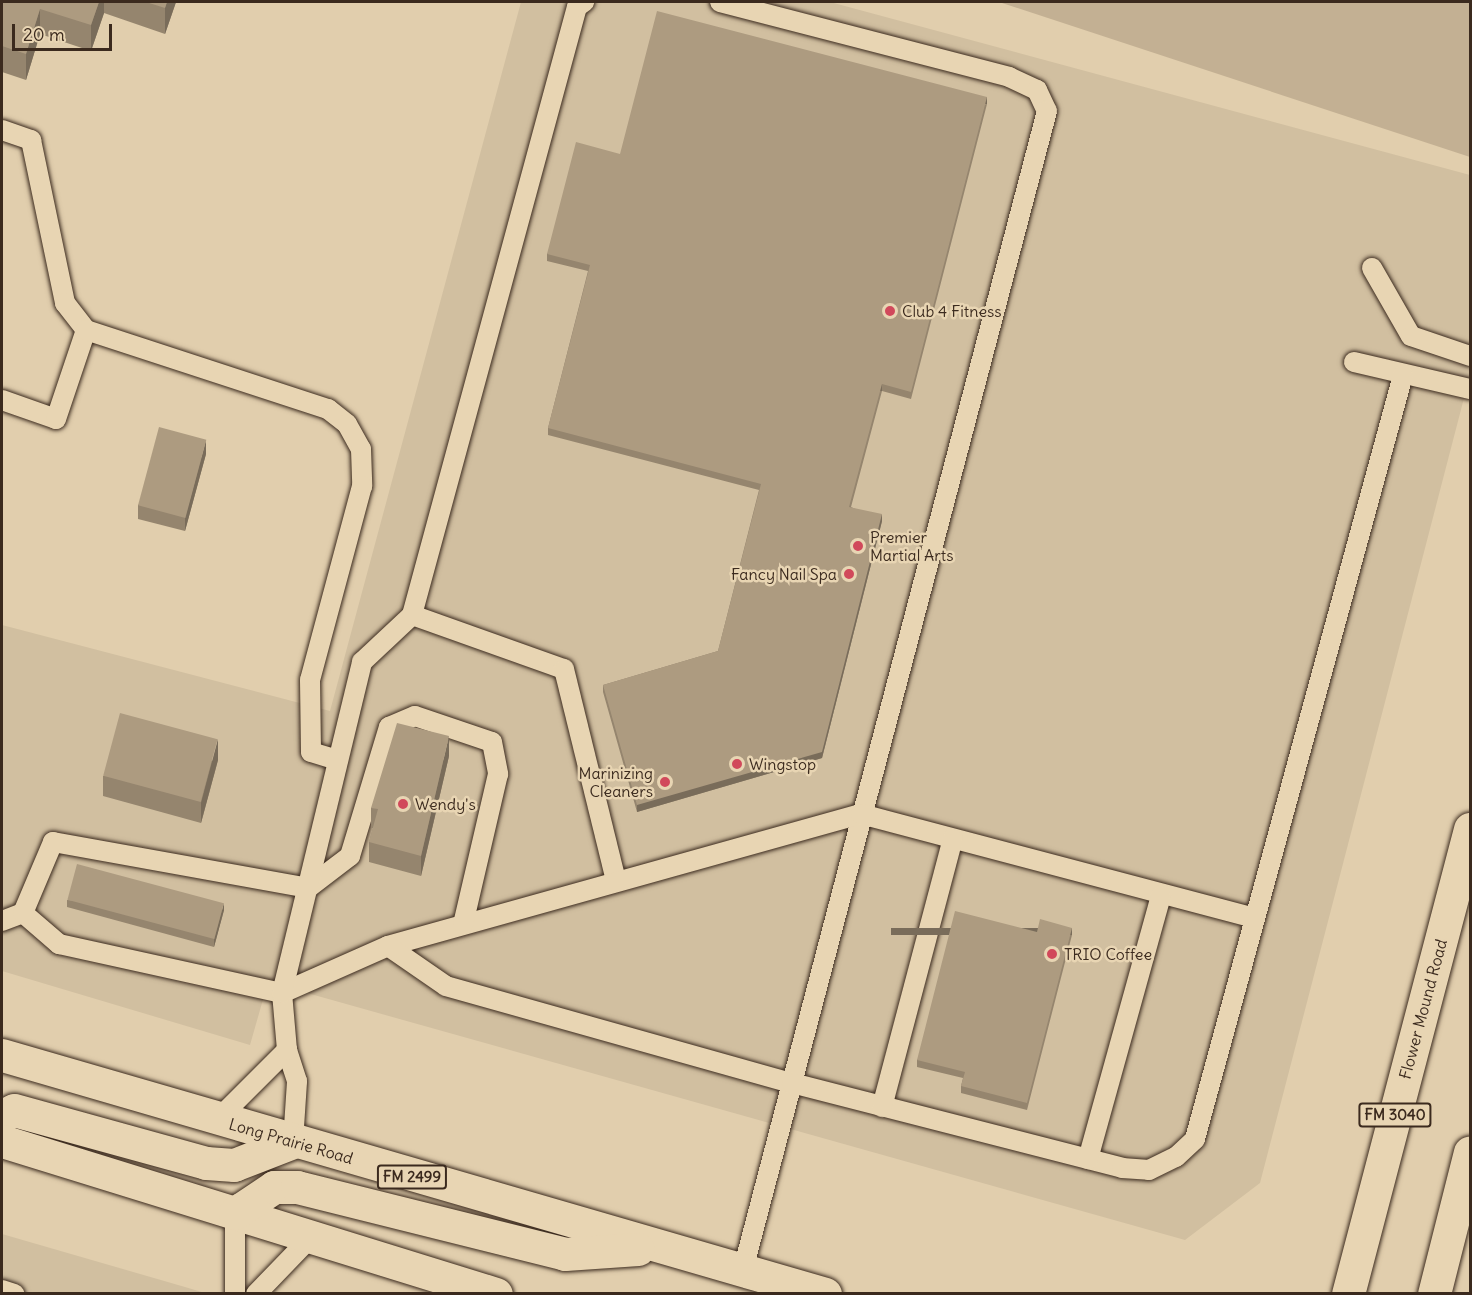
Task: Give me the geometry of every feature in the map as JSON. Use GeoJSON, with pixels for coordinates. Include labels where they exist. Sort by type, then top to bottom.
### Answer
{"type":"FeatureCollection","features":[{"type":"Feature","properties":{"kind":"main road","name":"Flower Mound Road"},"geometry":{"type":"LineString","coordinates":[[1348,1293],[1470,829]]}},
{"type":"Feature","properties":{"kind":"main road","name":"Long Prairie Road"},"geometry":{"type":"LineString","coordinates":[[2,1055],[293,1142],[825,1293]]}},
{"type":"Feature","properties":{"kind":"main road"},"geometry":{"type":"LineString","coordinates":[[2,1116],[14,1110],[206,1163],[234,1165],[293,1142]]}},
{"type":"Feature","properties":{"kind":"main road"},"geometry":{"type":"LineString","coordinates":[[2,1141],[496,1293]]}},
{"type":"Feature","properties":{"kind":"main road"},"geometry":{"type":"LineString","coordinates":[[1434,1293],[1470,1152]]}},
{"type":"Feature","properties":{"kind":"main road"},"geometry":{"type":"LineString","coordinates":[[235,1213],[274,1187],[297,1187],[565,1254],[660,1247]]}},
{"type":"Feature","properties":{"kind":"lane"},"geometry":{"type":"LineString","coordinates":[[293,1142],[297,1081],[287,1050],[282,993],[362,662],[412,615],[577,7],[584,2]]}},
{"type":"Feature","properties":{"kind":"lane"},"geometry":{"type":"LineString","coordinates":[[720,2],[1009,77],[1037,90],[1047,111],[743,1270]]}},
{"type":"Feature","properties":{"kind":"lane"},"geometry":{"type":"LineString","coordinates":[[2,130],[30,140],[65,303],[86,330],[328,409],[347,424],[361,449],[362,486],[310,680],[311,752],[339,760]]}},
{"type":"Feature","properties":{"kind":"lane"},"geometry":{"type":"LineString","coordinates":[[1372,268],[1411,336],[1470,356]]}},
{"type":"Feature","properties":{"kind":"lane"},"geometry":{"type":"LineString","coordinates":[[2,400],[56,419],[86,330]]}},
{"type":"Feature","properties":{"kind":"lane"},"geometry":{"type":"LineString","coordinates":[[1354,363],[1470,389]]}},
{"type":"Feature","properties":{"kind":"lane"},"geometry":{"type":"LineString","coordinates":[[388,946],[446,986],[792,1083],[1088,1159],[1149,1170],[1176,1157],[1195,1139],[1403,375]]}},
{"type":"Feature","properties":{"kind":"lane"},"geometry":{"type":"LineString","coordinates":[[412,615],[564,669],[616,881]]}},
{"type":"Feature","properties":{"kind":"lane"},"geometry":{"type":"LineString","coordinates":[[2,921],[22,913],[52,842],[308,888],[350,856],[389,727],[415,716],[492,742],[498,774],[495,796],[462,924]]}},
{"type":"Feature","properties":{"kind":"lane"},"geometry":{"type":"LineString","coordinates":[[22,913],[59,945],[282,993],[388,946],[861,814],[1161,896],[1256,918]]}},
{"type":"Feature","properties":{"kind":"lane"},"geometry":{"type":"LineString","coordinates":[[882,1107],[953,839]]}},
{"type":"Feature","properties":{"kind":"lane"},"geometry":{"type":"LineString","coordinates":[[1088,1159],[1161,896]]}},
{"type":"Feature","properties":{"kind":"lane"},"geometry":{"type":"LineString","coordinates":[[218,1119],[287,1050]]}},
{"type":"Feature","properties":{"kind":"lane"},"geometry":{"type":"LineString","coordinates":[[235,1213],[235,1293]]}},
{"type":"Feature","properties":{"kind":"lane"},"geometry":{"type":"LineString","coordinates":[[256,1293],[311,1237]]}},
{"type":"Feature","properties":{"kind":"lane"},"geometry":{"type":"LineString","coordinates":[[2,1290],[14,1293]]}},
{"type":"Feature","properties":{"kind":"shaded area"},"geometry":{"type":"Polygon","coordinates":[[[521,2],[830,2],[1470,175],[1470,375],[1260,1183],[1185,1240],[268,982],[250,1045],[2,971],[2,625],[330,711],[521,2]]]}},
{"type":"Feature","properties":{"kind":"shaded area"},"geometry":{"type":"Polygon","coordinates":[[[999,2],[1470,2],[1470,157],[999,2]]]}},
{"type":"Feature","properties":{"kind":"shaded area"},"geometry":{"type":"Polygon","coordinates":[[[2,1234],[185,1287],[205,1293],[2,1293],[2,1234]]]}},
{"type":"Feature","properties":{"kind":"building"},"geometry":{"type":"Polygon","coordinates":[[[2,2],[99,2],[91,25],[40,9],[26,54],[2,46],[2,2]]]}},
{"type":"Feature","properties":{"kind":"building"},"geometry":{"type":"Polygon","coordinates":[[[146,2],[167,2],[165,8],[146,2]]]}},
{"type":"Feature","properties":{"kind":"building"},"geometry":{"type":"Polygon","coordinates":[[[657,11],[987,97],[911,392],[882,384],[849,507],[882,514],[822,752],[637,805],[603,685],[718,651],[761,484],[548,428],[590,265],[547,254],[576,142],[620,154],[657,11]]]}},
{"type":"Feature","properties":{"kind":"building"},"geometry":{"type":"Polygon","coordinates":[[[159,427],[206,440],[185,518],[138,505],[159,427]]]}},
{"type":"Feature","properties":{"kind":"building"},"geometry":{"type":"Polygon","coordinates":[[[120,713],[218,739],[201,802],[103,776],[120,713]]]}},
{"type":"Feature","properties":{"kind":"building","name":"Wendy's"},"geometry":{"type":"Polygon","coordinates":[[[397,723],[449,736],[421,856],[369,842],[378,809],[371,808],[397,723]]]}},
{"type":"Feature","properties":{"kind":"building"},"geometry":{"type":"Polygon","coordinates":[[[77,864],[224,903],[214,939],[67,900],[77,864]]]}},
{"type":"Feature","properties":{"kind":"building"},"geometry":{"type":"Polygon","coordinates":[[[955,911],[1037,932],[1040,919],[1072,928],[1027,1103],[961,1086],[965,1072],[917,1060],[955,911]]]}},
{"type":"Feature","properties":{"kind":"place","name":"Club 4 Fitness"},"geometry":{"type":"Point","coordinates":[890,311]}},
{"type":"Feature","properties":{"kind":"place","name":"Premier Martial Arts"},"geometry":{"type":"Point","coordinates":[858,546]}},
{"type":"Feature","properties":{"kind":"place","name":"Fancy Nail Spa"},"geometry":{"type":"Point","coordinates":[849,574]}},
{"type":"Feature","properties":{"kind":"place","name":"Wingstop"},"geometry":{"type":"Point","coordinates":[737,764]}},
{"type":"Feature","properties":{"kind":"place","name":"Marinizing Cleaners"},"geometry":{"type":"Point","coordinates":[665,782]}},
{"type":"Feature","properties":{"kind":"place","name":"Wendy's"},"geometry":{"type":"Point","coordinates":[403,804]}},
{"type":"Feature","properties":{"kind":"place","name":"TRIO Coffee"},"geometry":{"type":"Point","coordinates":[1052,954]}}]}
